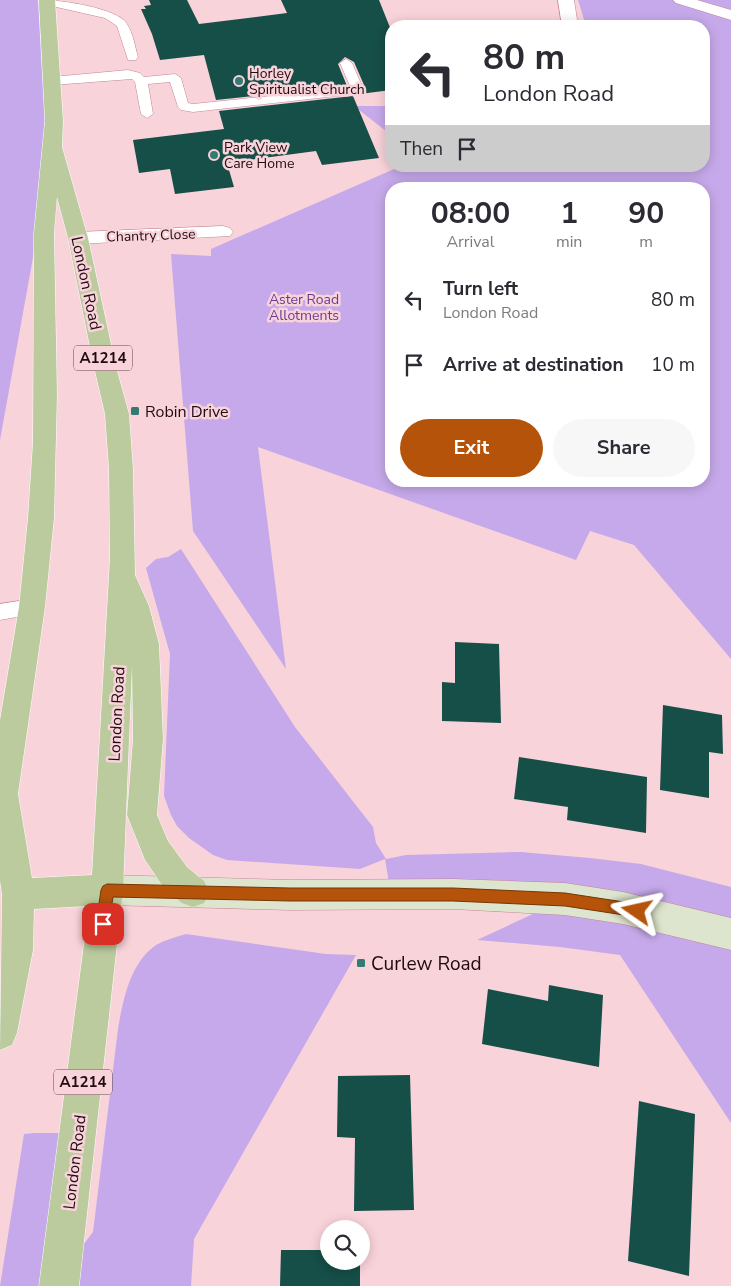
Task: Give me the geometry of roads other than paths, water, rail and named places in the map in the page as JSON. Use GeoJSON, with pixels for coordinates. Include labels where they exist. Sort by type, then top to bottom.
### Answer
{"type":"FeatureCollection","features":[{"type":"Feature","properties":{"kind":"main road","name":"London Road"},"geometry":{"type":"LineString","coordinates":[[0,1033],[16,950],[18,894],[2,800],[32,607],[45,442],[44,233],[53,147],[52,81],[47,1]]}},
{"type":"Feature","properties":{"kind":"main road","name":"London Road"},"geometry":{"type":"LineString","coordinates":[[53,147],[78,238],[105,367],[117,414],[122,485],[122,572],[107,890],[59,1286]]}},
{"type":"Feature","properties":{"kind":"main road"},"geometry":{"type":"LineString","coordinates":[[122,572],[136,606],[145,644],[148,739],[142,815],[156,850],[176,878],[193,892]]}},
{"type":"Feature","properties":{"kind":"main road"},"geometry":{"type":"LineString","coordinates":[[18,894],[107,890]]}},
{"type":"Feature","properties":{"kind":"street"},"geometry":{"type":"LineString","coordinates":[[566,0],[569,20]]}},
{"type":"Feature","properties":{"kind":"street"},"geometry":{"type":"LineString","coordinates":[[681,0],[731,16]]}},
{"type":"Feature","properties":{"kind":"street","name":"Chantry Close"},"geometry":{"type":"LineString","coordinates":[[78,238],[224,232]]}},
{"type":"Feature","properties":{"kind":"street"},"geometry":{"type":"LineString","coordinates":[[107,890],[290,895],[453,894],[565,899],[623,908],[731,934]]}},
{"type":"Feature","properties":{"kind":"lane"},"geometry":{"type":"LineString","coordinates":[[47,1],[109,14],[122,24],[132,57]]}},
{"type":"Feature","properties":{"kind":"lane"},"geometry":{"type":"LineString","coordinates":[[52,81],[128,74],[142,80],[175,78],[182,104],[185,107],[193,108],[350,91],[355,89],[356,86],[346,63]]}},
{"type":"Feature","properties":{"kind":"lane"},"geometry":{"type":"LineString","coordinates":[[142,80],[147,114]]}},
{"type":"Feature","properties":{"kind":"lane"},"geometry":{"type":"LineString","coordinates":[[0,612],[32,607]]}},
{"type":"Feature","properties":{"kind":"place","name":"Horley Spiritualist Church"},"geometry":{"type":"Point","coordinates":[239,81]}},
{"type":"Feature","properties":{"kind":"place","name":"Park View Care Home"},"geometry":{"type":"Point","coordinates":[214,155]}},
{"type":"Feature","properties":{"kind":"place","name":"Robin Drive"},"geometry":{"type":"Point","coordinates":[135,411]}},
{"type":"Feature","properties":{"kind":"place","name":"Curlew Road"},"geometry":{"type":"Point","coordinates":[361,963]}},
{"type":"Feature","properties":{"kind":"park label","name":"Aster Road Allotments"},"geometry":{"type":"Point","coordinates":[304,308]}}]}
